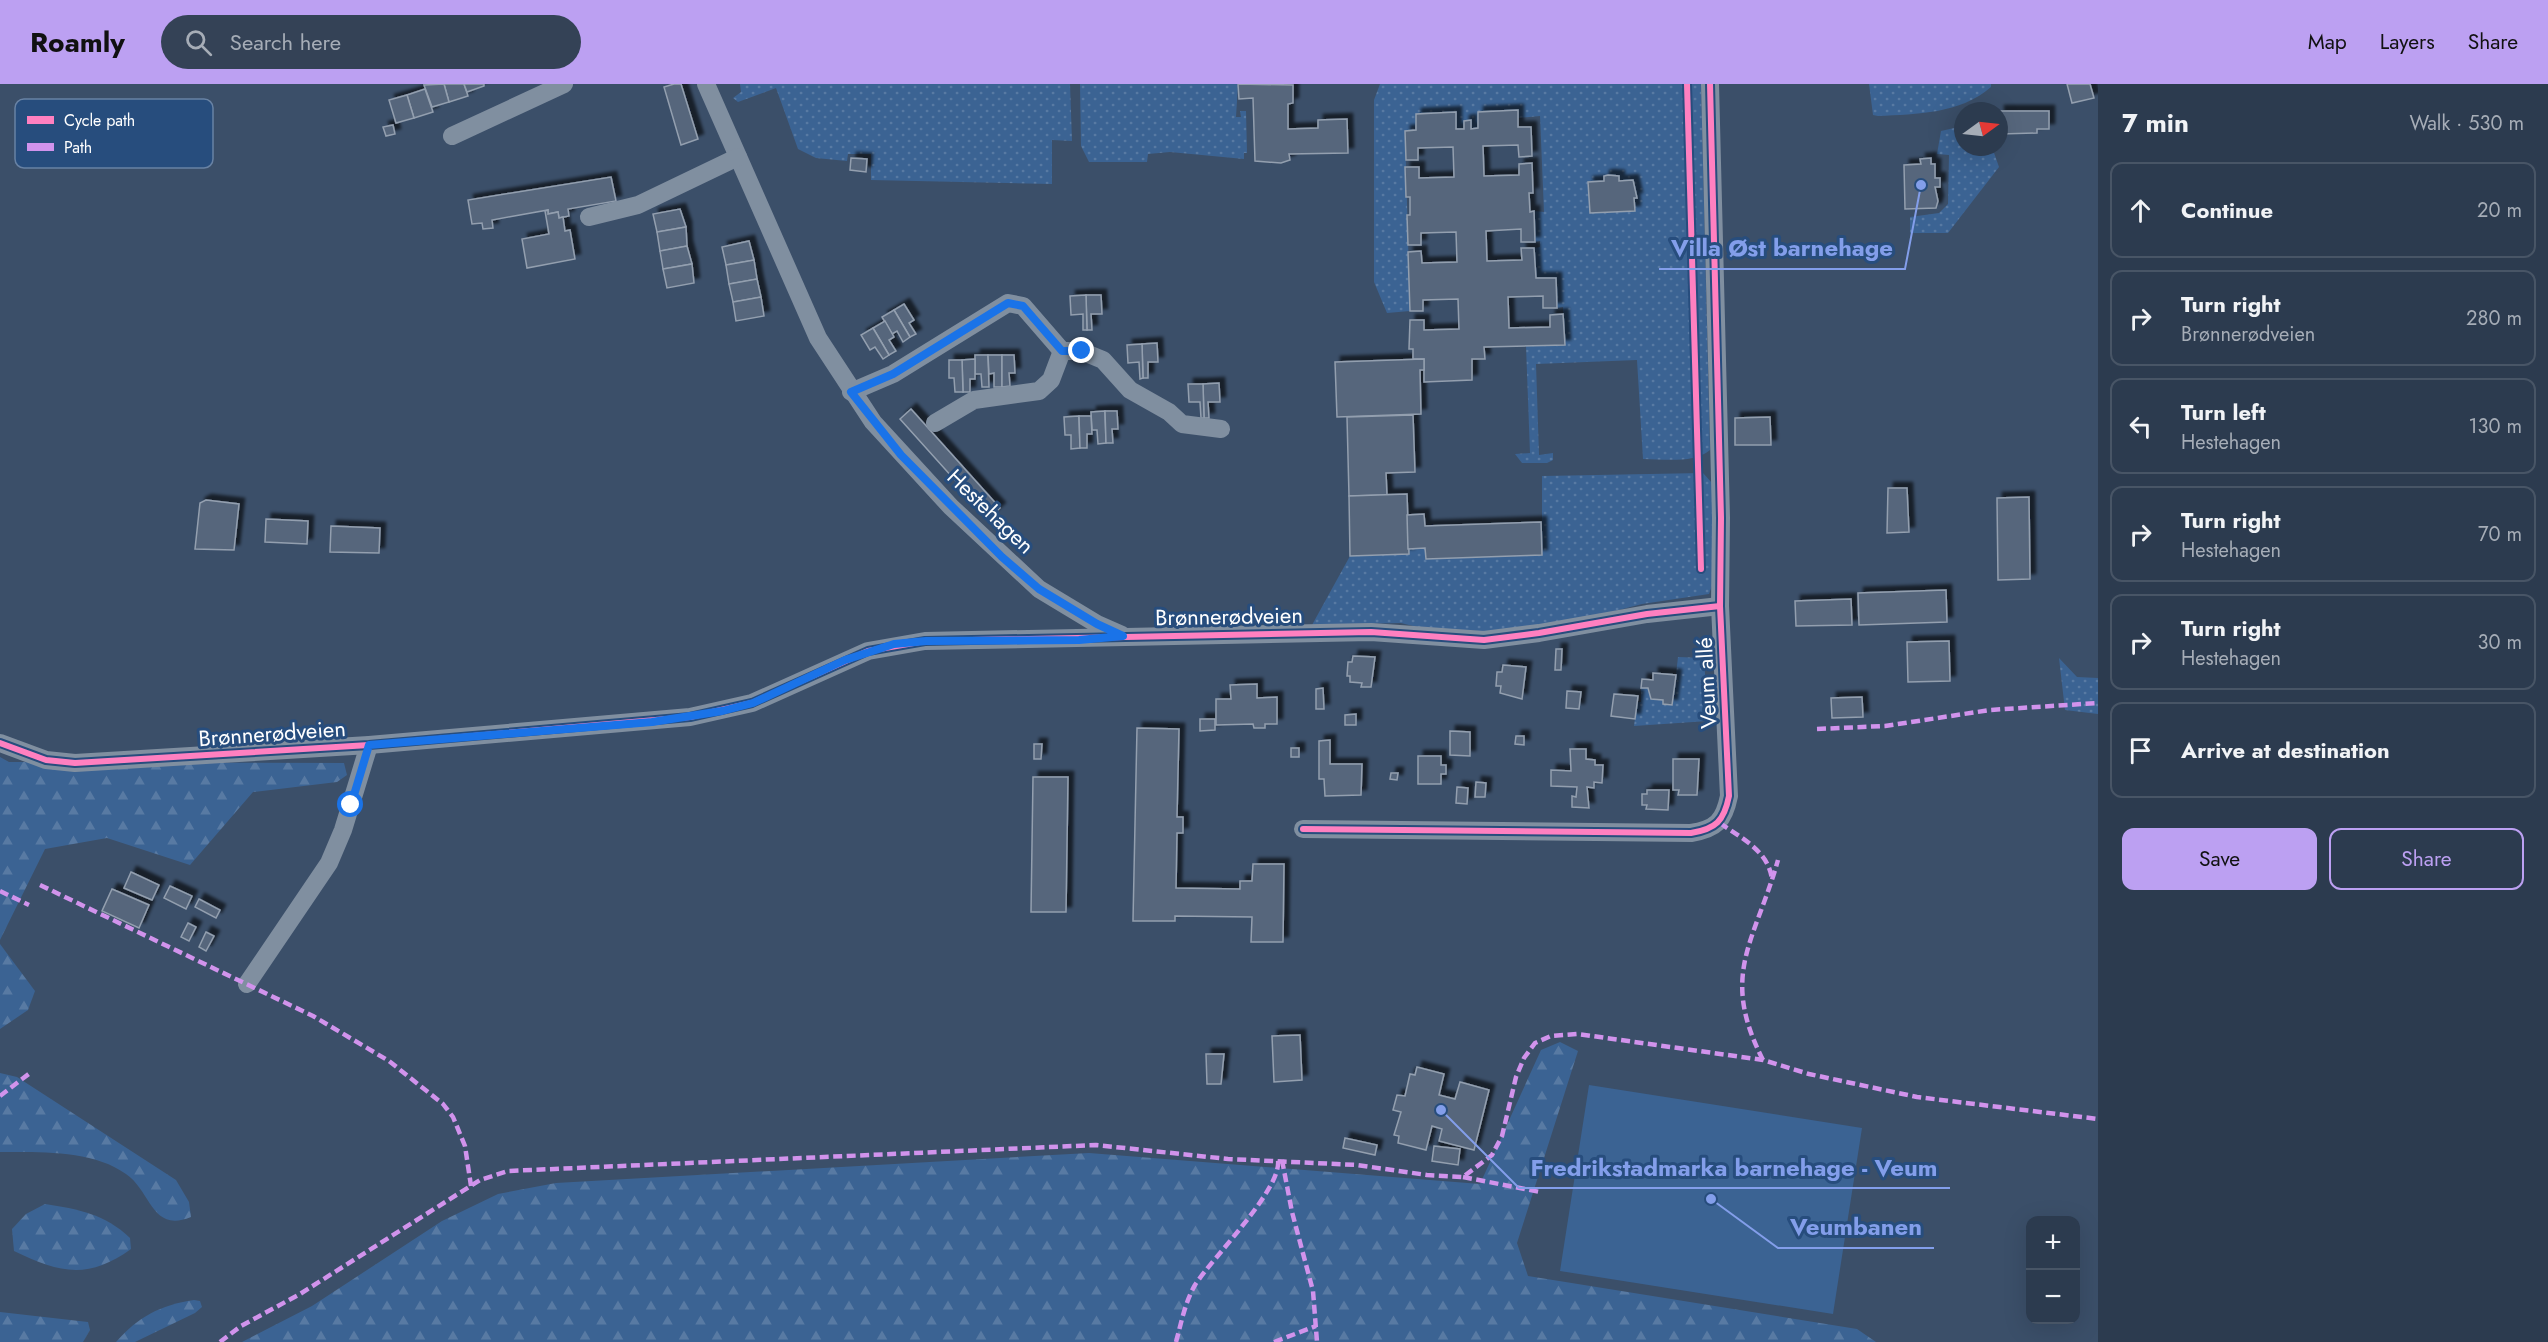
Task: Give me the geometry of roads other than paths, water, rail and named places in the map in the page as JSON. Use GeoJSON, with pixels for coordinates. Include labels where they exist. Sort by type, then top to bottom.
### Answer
{"type":"FeatureCollection","features":[{"type":"Feature","properties":{"kind":"street"},"geometry":{"type":"LineString","coordinates":[[452,136],[564,84]]}},
{"type":"Feature","properties":{"kind":"street","name":"Hestehagen"},"geometry":{"type":"LineString","coordinates":[[706,84],[818,339],[851,392],[901,455],[1002,557],[1039,589],[1097,624],[1123,636]]}},
{"type":"Feature","properties":{"kind":"street","name":"Veum allé"},"geometry":{"type":"LineString","coordinates":[[1303,829],[1691,833],[1709,830],[1720,823],[1726,813],[1729,796],[1720,606],[1721,518],[1710,84]]}},
{"type":"Feature","properties":{"kind":"street"},"geometry":{"type":"LineString","coordinates":[[589,217],[638,205],[738,157]]}},
{"type":"Feature","properties":{"kind":"street"},"geometry":{"type":"LineString","coordinates":[[851,392],[893,374],[1008,303],[1023,306],[1062,351],[1082,351],[1103,360],[1130,390],[1169,412],[1182,424],[1221,429]]}},
{"type":"Feature","properties":{"kind":"street"},"geometry":{"type":"LineString","coordinates":[[935,423],[974,400],[1039,391],[1051,380],[1062,351]]}},
{"type":"Feature","properties":{"kind":"street","name":"Brønnerødveien"},"geometry":{"type":"LineString","coordinates":[[0,743],[46,760],[75,763],[369,745],[652,722],[711,713],[753,703],[845,660],[894,644],[926,641],[1079,640],[1123,636],[1371,632],[1484,640],[1647,614],[1720,606]]}},
{"type":"Feature","properties":{"kind":"street"},"geometry":{"type":"LineString","coordinates":[[247,984],[329,863],[343,830],[369,745]]}},
{"type":"Feature","properties":{"kind":"place","name":"Villa Øst barnehage"},"geometry":{"type":"Point","coordinates":[1921,185]}},
{"type":"Feature","properties":{"kind":"place","name":"Fredrikstadmarka barnehage - Veum"},"geometry":{"type":"Point","coordinates":[1441,1110]}},
{"type":"Feature","properties":{"kind":"place","name":"Veumbanen"},"geometry":{"type":"Point","coordinates":[1711,1199]}}]}
